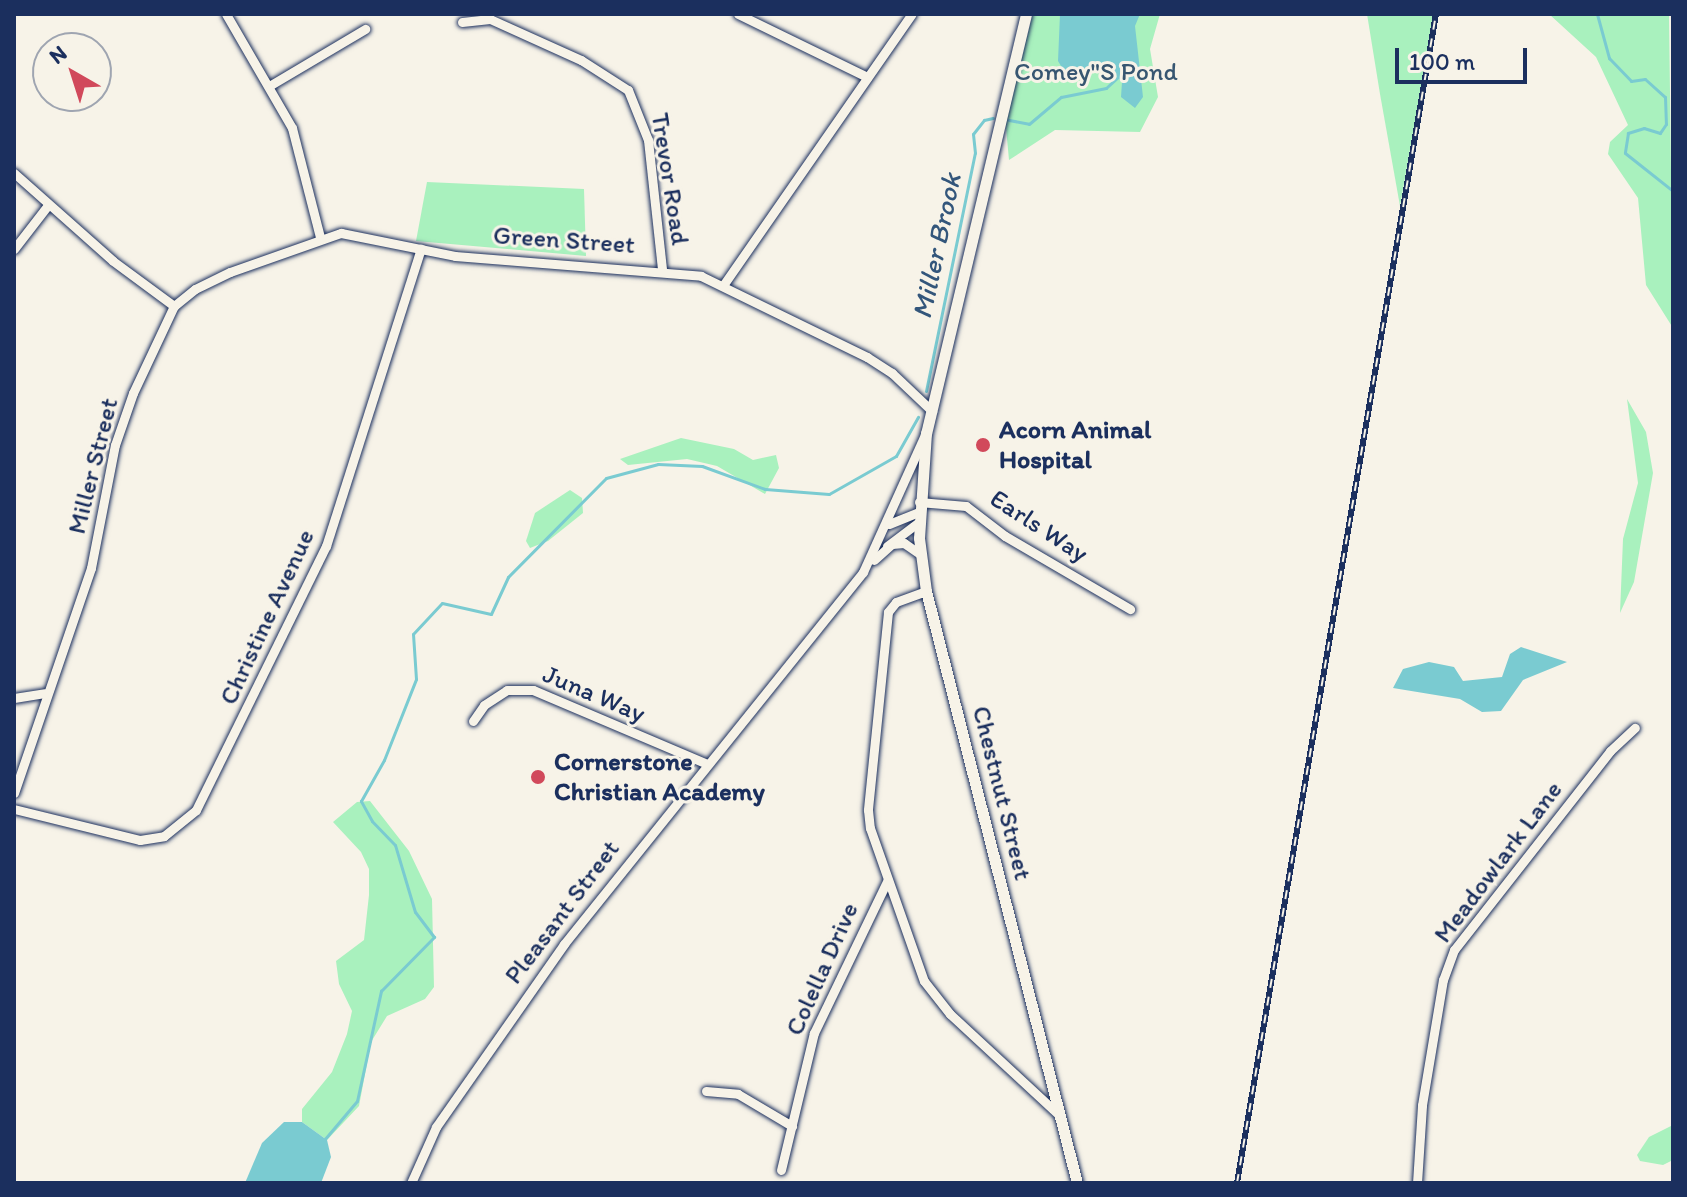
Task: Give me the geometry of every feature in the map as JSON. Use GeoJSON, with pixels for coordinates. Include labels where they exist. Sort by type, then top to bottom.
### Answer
{"type":"FeatureCollection","features":[{"type":"Feature","properties":{"kind":"main road"},"geometry":{"type":"LineString","coordinates":[[932,411],[1026,14]]}},
{"type":"Feature","properties":{"kind":"main road","name":"Chestnut Street"},"geometry":{"type":"LineString","coordinates":[[932,411],[926,433],[919,512],[920,554],[926,591],[1077,1183]]}},
{"type":"Feature","properties":{"kind":"street"},"geometry":{"type":"LineString","coordinates":[[226,14],[292,128],[320,237]]}},
{"type":"Feature","properties":{"kind":"street"},"geometry":{"type":"LineString","coordinates":[[738,14],[867,77]]}},
{"type":"Feature","properties":{"kind":"street"},"geometry":{"type":"LineString","coordinates":[[724,284],[912,14]]}},
{"type":"Feature","properties":{"kind":"street","name":"Trevor Road"},"geometry":{"type":"LineString","coordinates":[[462,22],[492,16],[581,60],[633,97],[648,140],[662,269]]}},
{"type":"Feature","properties":{"kind":"street"},"geometry":{"type":"LineString","coordinates":[[269,86],[365,29]]}},
{"type":"Feature","properties":{"kind":"street"},"geometry":{"type":"LineString","coordinates":[[14,173],[48,205],[174,306]]}},
{"type":"Feature","properties":{"kind":"street"},"geometry":{"type":"LineString","coordinates":[[14,249],[48,205]]}},
{"type":"Feature","properties":{"kind":"street","name":"Green Street"},"geometry":{"type":"LineString","coordinates":[[174,306],[216,278],[320,237],[363,235],[421,249],[662,269],[724,284],[867,357],[892,373],[932,411]]}},
{"type":"Feature","properties":{"kind":"street","name":"Christine Avenue"},"geometry":{"type":"LineString","coordinates":[[14,809],[140,840],[164,836],[196,810],[326,546],[421,249]]}},
{"type":"Feature","properties":{"kind":"street","name":"Miller Street"},"geometry":{"type":"LineString","coordinates":[[14,793],[45,693],[91,568],[120,428],[174,306]]}},
{"type":"Feature","properties":{"kind":"street","name":"Pleasant Street"},"geometry":{"type":"LineString","coordinates":[[863,572],[887,526],[926,433]]}},
{"type":"Feature","properties":{"kind":"street","name":"Earls Way"},"geometry":{"type":"LineString","coordinates":[[919,512],[966,506],[993,529],[1130,609]]}},
{"type":"Feature","properties":{"kind":"street"},"geometry":{"type":"LineString","coordinates":[[887,526],[919,512]]}},
{"type":"Feature","properties":{"kind":"street","name":"Pleasant Street"},"geometry":{"type":"LineString","coordinates":[[411,1183],[436,1127],[503,1029],[707,764],[863,572],[919,512]]}},
{"type":"Feature","properties":{"kind":"street"},"geometry":{"type":"LineString","coordinates":[[885,548],[904,543],[920,554]]}},
{"type":"Feature","properties":{"kind":"street"},"geometry":{"type":"LineString","coordinates":[[926,591],[896,602],[888,612],[868,810],[887,881],[924,981],[935,997],[1061,1118]]}},
{"type":"Feature","properties":{"kind":"street","name":"Juna Way"},"geometry":{"type":"LineString","coordinates":[[473,721],[484,705],[507,690],[533,690],[707,764]]}},
{"type":"Feature","properties":{"kind":"street"},"geometry":{"type":"LineString","coordinates":[[14,698],[45,693]]}},
{"type":"Feature","properties":{"kind":"street","name":"Meadowlark Lane"},"geometry":{"type":"LineString","coordinates":[[1417,1183],[1419,1124],[1448,963],[1610,751],[1635,728]]}},
{"type":"Feature","properties":{"kind":"street","name":"Colella Drive"},"geometry":{"type":"LineString","coordinates":[[781,1170],[814,1033],[887,881]]}},
{"type":"Feature","properties":{"kind":"street"},"geometry":{"type":"LineString","coordinates":[[706,1091],[738,1094],[792,1126]]}},
{"type":"Feature","properties":{"kind":"green space","name":"Comey\"S Pond"},"geometry":{"type":"Polygon","coordinates":[[[1033,14],[1160,14],[1150,49],[1158,97],[1140,132],[1055,130],[1009,160],[1005,117],[1033,14]]]}},
{"type":"Feature","properties":{"kind":"green space"},"geometry":{"type":"Polygon","coordinates":[[[1367,14],[1434,14],[1400,206],[1380,94],[1367,14]]]}},
{"type":"Feature","properties":{"kind":"green space"},"geometry":{"type":"Polygon","coordinates":[[[1549,14],[1669,14],[1673,328],[1646,285],[1638,198],[1608,154],[1610,142],[1628,125],[1596,57],[1549,14]]]}},
{"type":"Feature","properties":{"kind":"green space"},"geometry":{"type":"Polygon","coordinates":[[[427,182],[584,189],[586,256],[416,241],[427,182]]]}},
{"type":"Feature","properties":{"kind":"green space"},"geometry":{"type":"Polygon","coordinates":[[[1627,399],[1646,432],[1653,473],[1634,582],[1620,613],[1623,539],[1638,483],[1627,399]]]}},
{"type":"Feature","properties":{"kind":"green space"},"geometry":{"type":"Polygon","coordinates":[[[681,438],[734,449],[753,460],[776,455],[779,468],[765,494],[717,466],[687,459],[628,465],[620,459],[681,438]]]}},
{"type":"Feature","properties":{"kind":"green space"},"geometry":{"type":"Polygon","coordinates":[[[570,490],[582,498],[583,513],[548,541],[530,548],[526,541],[535,513],[570,490]]]}},
{"type":"Feature","properties":{"kind":"green space"},"geometry":{"type":"Polygon","coordinates":[[[370,801],[409,851],[432,899],[434,987],[425,999],[387,1016],[371,1042],[359,1106],[327,1140],[302,1122],[302,1109],[332,1072],[347,1034],[352,1011],[339,984],[336,961],[364,940],[369,895],[369,869],[361,852],[333,822],[357,802],[370,801]]]}},
{"type":"Feature","properties":{"kind":"green space"},"geometry":{"type":"Polygon","coordinates":[[[1673,1125],[1673,1160],[1663,1165],[1640,1161],[1637,1155],[1649,1137],[1673,1125]]]}},
{"type":"Feature","properties":{"kind":"water"},"geometry":{"type":"Polygon","coordinates":[[[1060,14],[1140,14],[1135,26],[1143,97],[1135,108],[1121,97],[1122,82],[1108,67],[1095,63],[1082,71],[1064,71],[1058,61],[1060,14]]]}},
{"type":"Feature","properties":{"kind":"water"},"geometry":{"type":"Polygon","coordinates":[[[1521,647],[1567,662],[1523,680],[1501,711],[1482,712],[1460,699],[1393,688],[1403,669],[1429,662],[1454,667],[1463,681],[1502,677],[1510,654],[1521,647]]]}},
{"type":"Feature","properties":{"kind":"water"},"geometry":{"type":"Polygon","coordinates":[[[284,1122],[302,1122],[327,1140],[331,1157],[321,1183],[245,1183],[262,1143],[284,1122]]]}},
{"type":"Feature","properties":{"kind":"waterway"},"geometry":{"type":"LineString","coordinates":[[1597,14],[1609,58],[1631,81],[1645,79],[1665,97],[1666,124],[1660,133],[1644,128],[1628,133],[1625,153],[1673,191]]}},
{"type":"Feature","properties":{"kind":"waterway","name":"Miller Brook"},"geometry":{"type":"LineString","coordinates":[[1009,120],[1029,124],[1061,97],[1106,88],[1120,75]]}},
{"type":"Feature","properties":{"kind":"waterway","name":"Miller Brook"},"geometry":{"type":"LineString","coordinates":[[926,391],[975,153],[973,134],[984,120],[993,118]]}},
{"type":"Feature","properties":{"kind":"waterway","name":"Miller Brook"},"geometry":{"type":"LineString","coordinates":[[324,1140],[357,1101],[381,991],[434,937],[415,912],[395,845],[372,821],[361,801],[384,760],[416,679],[413,634],[442,603],[491,614],[508,577],[606,478],[658,464],[702,466],[765,489],[829,494],[896,456],[918,417]]}},
{"type":"Feature","properties":{"kind":"waterway"},"geometry":{"type":"LineString","coordinates":[[1673,781],[1673,887]]}},
{"type":"Feature","properties":{"kind":"railway"},"geometry":{"type":"LineString","coordinates":[[1237,1183],[1436,14]]}},
{"type":"Feature","properties":{"kind":"place","name":"Acorn Animal Hospital"},"geometry":{"type":"Point","coordinates":[983,445]}},
{"type":"Feature","properties":{"kind":"place","name":"Cornerstone Christian Academy"},"geometry":{"type":"Point","coordinates":[538,777]}}]}
